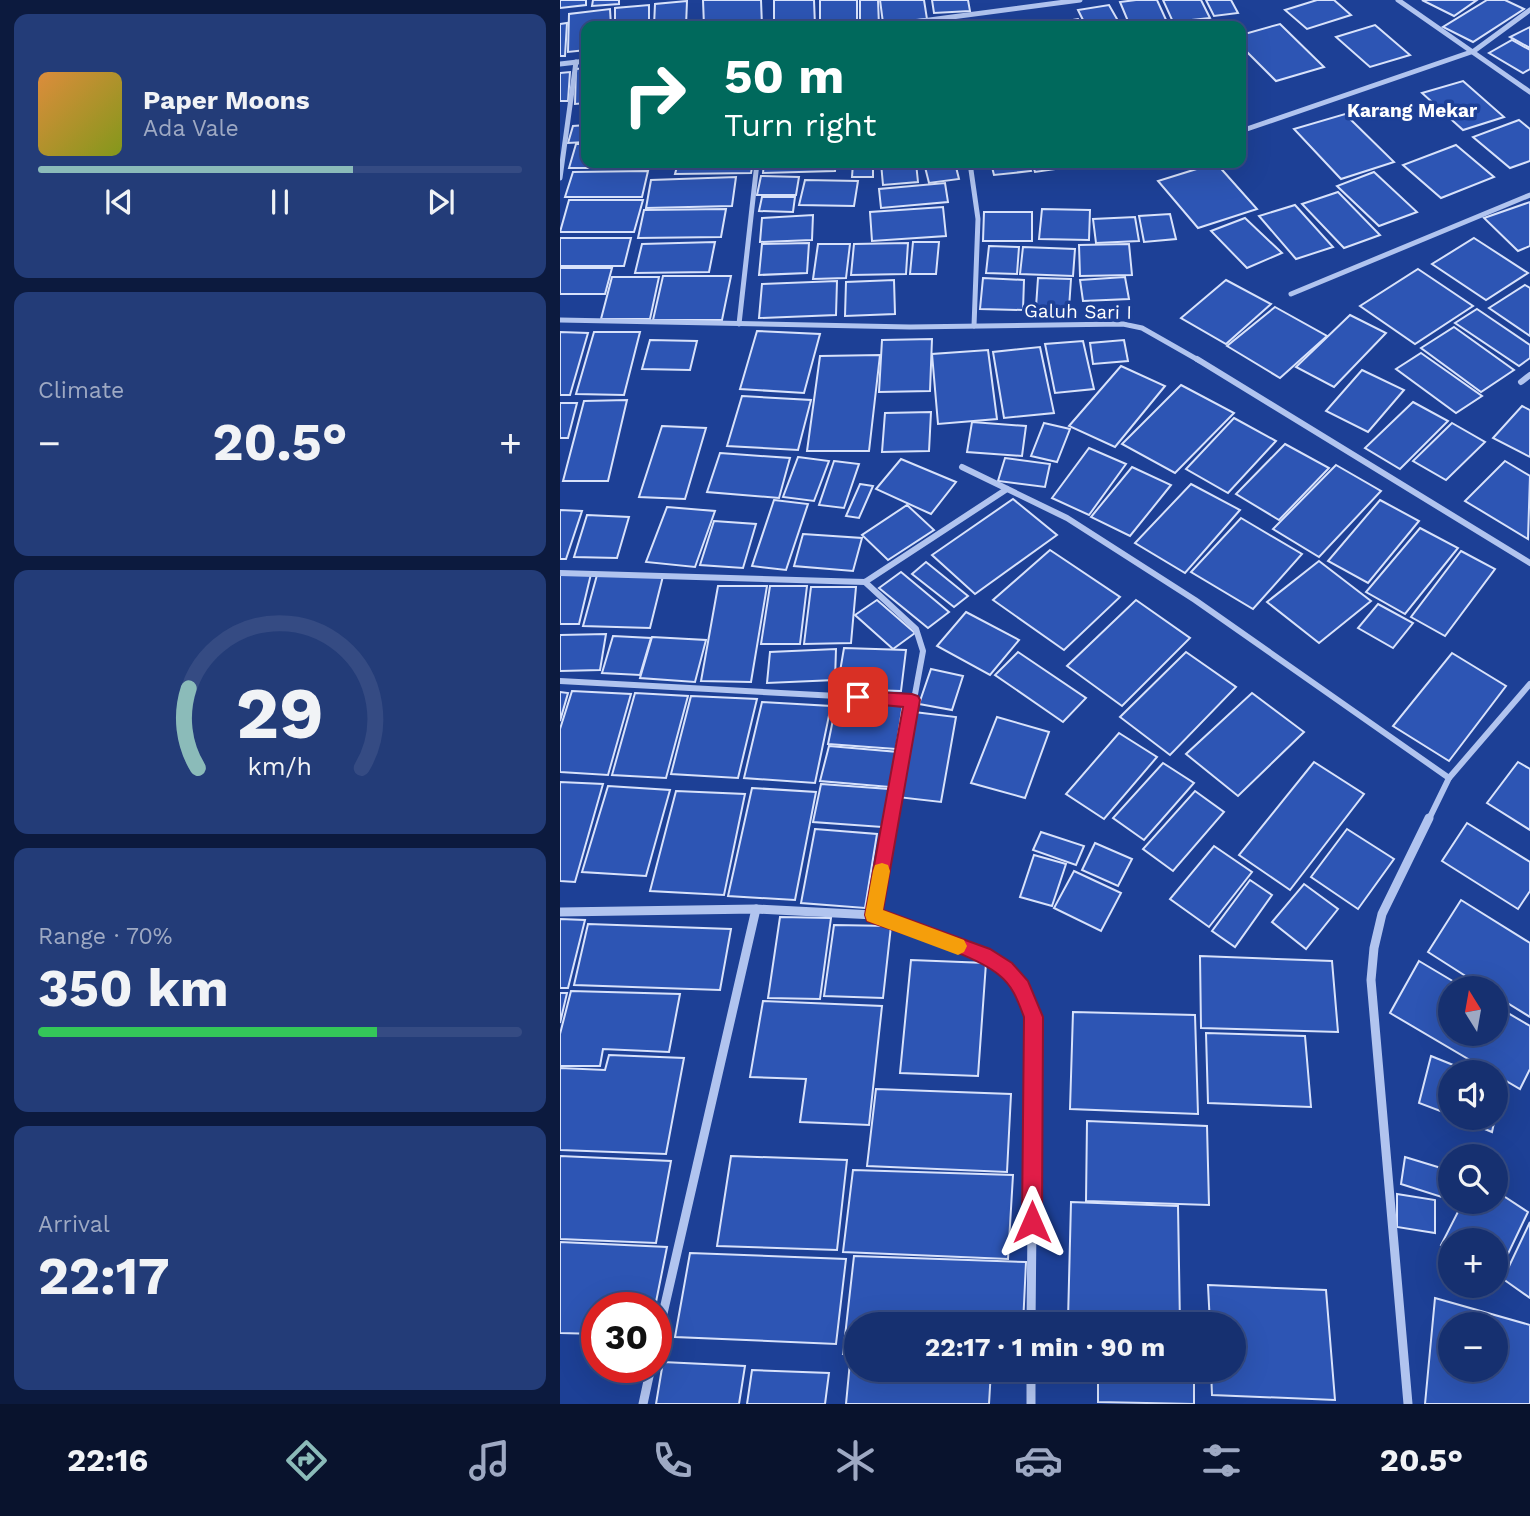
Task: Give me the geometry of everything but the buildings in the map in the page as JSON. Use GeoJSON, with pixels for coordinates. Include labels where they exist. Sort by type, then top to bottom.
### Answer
{"type":"FeatureCollection","features":[{"type":"Feature","properties":{"kind":"street"},"geometry":{"type":"LineString","coordinates":[[922,21],[1080,0]]}},
{"type":"Feature","properties":{"kind":"street"},"geometry":{"type":"LineString","coordinates":[[1398,0],[1530,92]]}},
{"type":"Feature","properties":{"kind":"street"},"geometry":{"type":"LineString","coordinates":[[1246,129],[1474,51],[1530,10]]}},
{"type":"Feature","properties":{"kind":"street"},"geometry":{"type":"LineString","coordinates":[[560,178],[576,62]]}},
{"type":"Feature","properties":{"kind":"street"},"geometry":{"type":"LineString","coordinates":[[560,64],[581,62]]}},
{"type":"Feature","properties":{"kind":"street"},"geometry":{"type":"LineString","coordinates":[[739,324],[756,168]]}},
{"type":"Feature","properties":{"kind":"street"},"geometry":{"type":"LineString","coordinates":[[971,168],[978,219],[974,326]]}},
{"type":"Feature","properties":{"kind":"street"},"geometry":{"type":"LineString","coordinates":[[1291,294],[1530,195]]}},
{"type":"Feature","properties":{"kind":"street","name":"Galuh Sari I"},"geometry":{"type":"LineString","coordinates":[[560,320],[974,326],[1123,324],[1142,328],[1163,338],[1530,563]]}},
{"type":"Feature","properties":{"kind":"street"},"geometry":{"type":"LineString","coordinates":[[1521,382],[1530,375]]}},
{"type":"Feature","properties":{"kind":"street"},"geometry":{"type":"LineString","coordinates":[[962,467],[1067,518],[1195,600],[1449,778]]}},
{"type":"Feature","properties":{"kind":"street"},"geometry":{"type":"LineString","coordinates":[[560,573],[865,582],[1007,489]]}},
{"type":"Feature","properties":{"kind":"street"},"geometry":{"type":"LineString","coordinates":[[865,582],[909,620],[921,639],[923,651],[874,915]]}},
{"type":"Feature","properties":{"kind":"street"},"geometry":{"type":"LineString","coordinates":[[560,681],[912,700]]}},
{"type":"Feature","properties":{"kind":"street"},"geometry":{"type":"LineString","coordinates":[[1408,1404],[1371,980],[1374,948],[1382,914],[1449,778],[1530,684]]}},
{"type":"Feature","properties":{"kind":"street"},"geometry":{"type":"LineString","coordinates":[[668,1292],[756,909]]}},
{"type":"Feature","properties":{"kind":"street"},"geometry":{"type":"LineString","coordinates":[[560,912],[756,909],[874,915],[983,956],[1006,969],[1022,987],[1034,1017],[1031,1312]]}},
{"type":"Feature","properties":{"kind":"street"},"geometry":{"type":"LineString","coordinates":[[1031,1382],[1031,1404]]}},
{"type":"Feature","properties":{"kind":"street"},"geometry":{"type":"LineString","coordinates":[[643,1404],[648,1383]]}},
{"type":"Feature","properties":{"kind":"slow traffic"},"geometry":{"type":"LineString","coordinates":[[882,871],[874,915],[958,946]]}},
{"type":"Feature","properties":{"kind":"district","name":"Karang Mekar"},"geometry":{"type":"Point","coordinates":[1412,110]}},
{"type":"Feature","properties":{"kind":"route"},"geometry":{"type":"LineString","coordinates":[[858,697],[912,700],[874,915],[983,956],[1006,969],[1022,987],[1034,1017],[1032,1222]]}}]}
